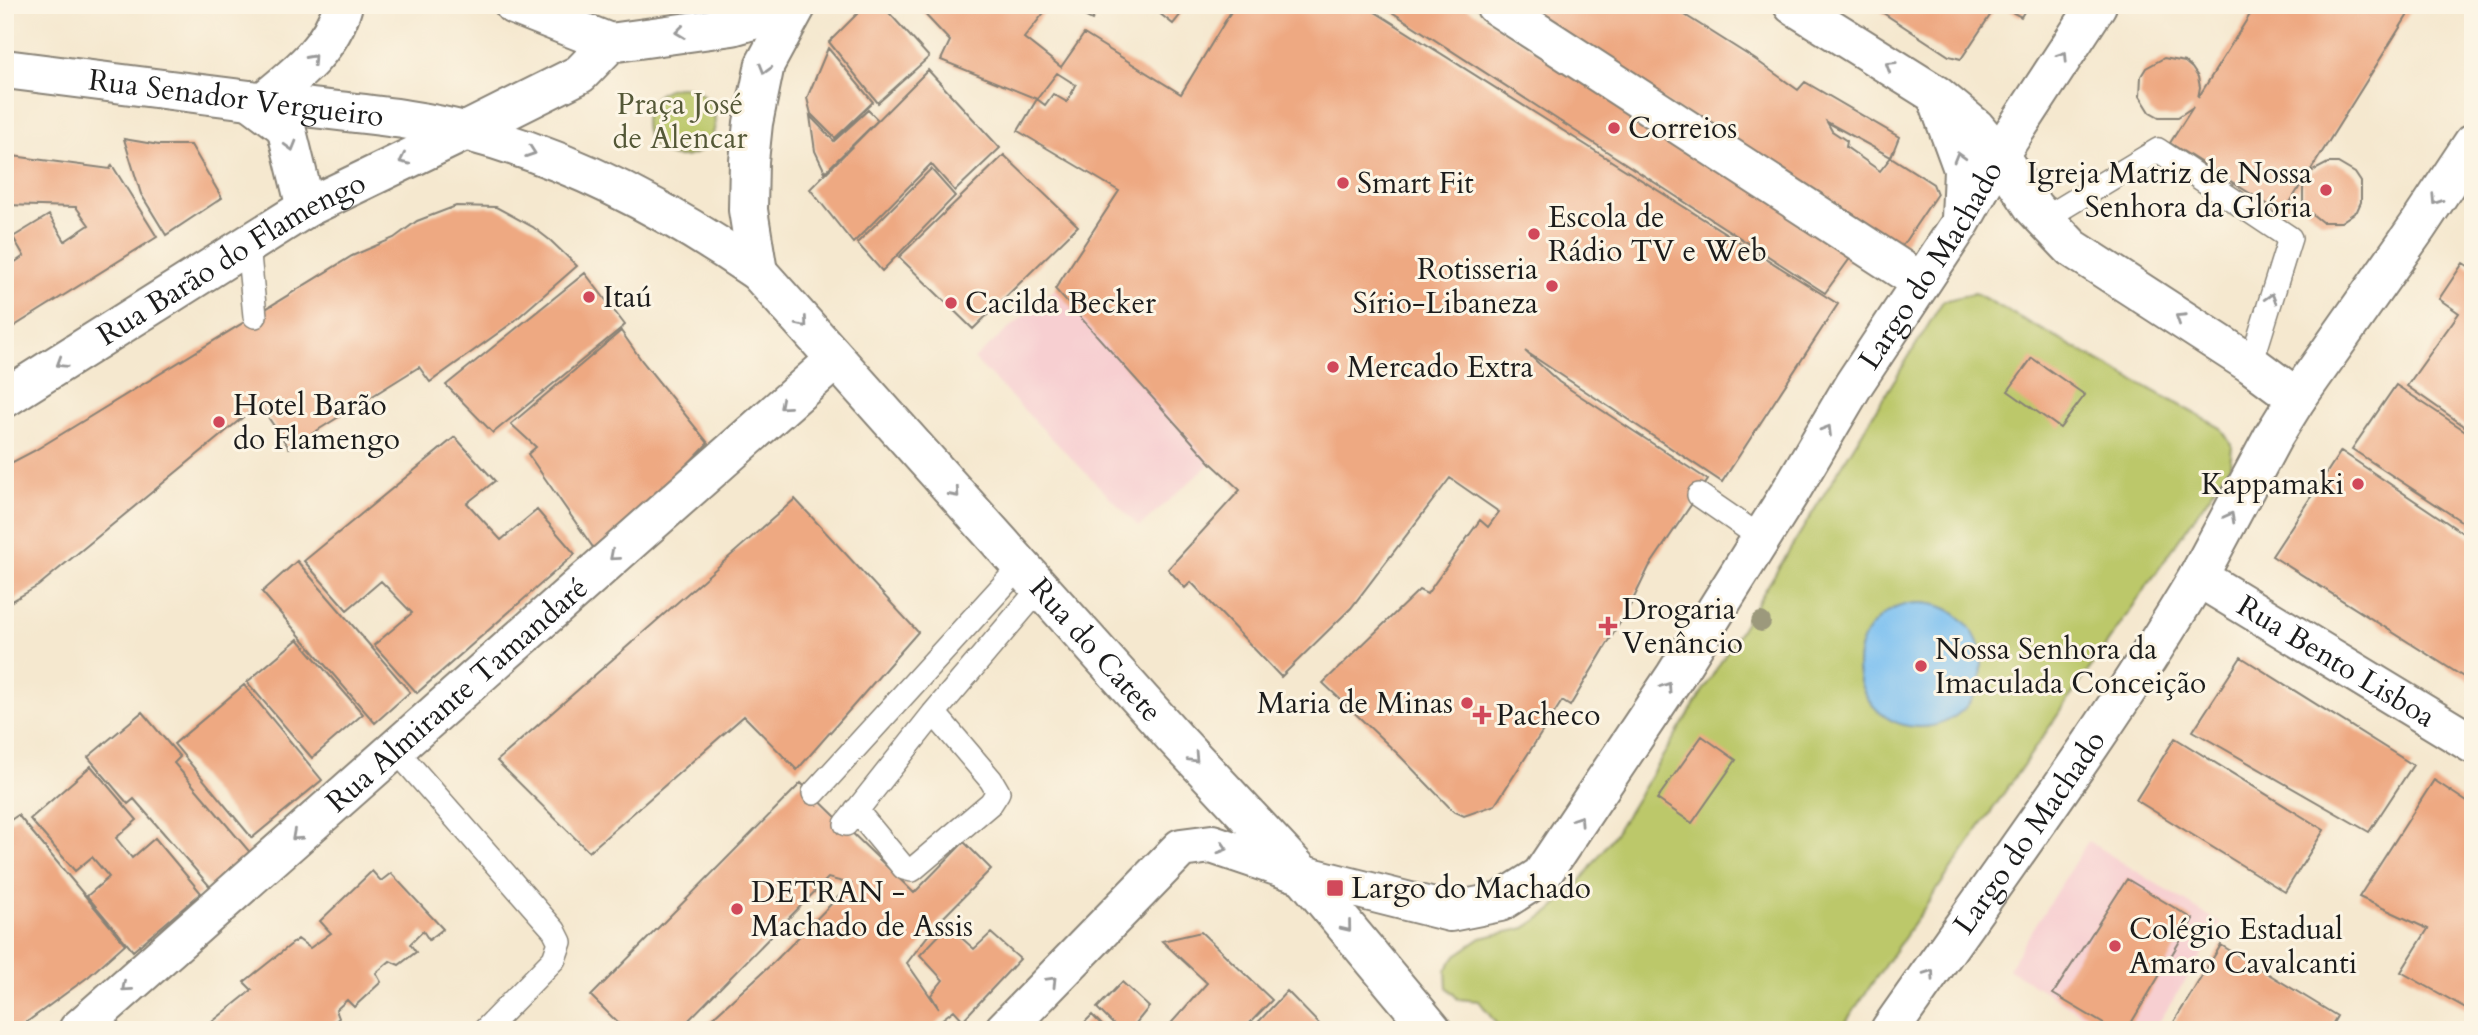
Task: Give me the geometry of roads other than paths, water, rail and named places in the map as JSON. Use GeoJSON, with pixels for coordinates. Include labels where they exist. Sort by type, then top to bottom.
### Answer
{"type":"FeatureCollection","features":[{"type":"Feature","properties":{"kind":"street"},"geometry":{"type":"LineString","coordinates":[[306,208],[286,127],[257,101],[310,63],[330,36],[343,5]]}},
{"type":"Feature","properties":{"kind":"street"},"geometry":{"type":"LineString","coordinates":[[514,5],[610,43],[732,26],[796,7]]}},
{"type":"Feature","properties":{"kind":"street"},"geometry":{"type":"LineString","coordinates":[[1494,5],[1921,282]]}},
{"type":"Feature","properties":{"kind":"street"},"geometry":{"type":"LineString","coordinates":[[1793,5],[1935,94],[1976,128],[1999,155],[2097,5]]}},
{"type":"Feature","properties":{"kind":"street"},"geometry":{"type":"LineString","coordinates":[[758,272],[748,210],[753,123],[765,64],[796,7]]}},
{"type":"Feature","properties":{"kind":"street"},"geometry":{"type":"LineString","coordinates":[[466,131],[580,74],[610,43]]}},
{"type":"Feature","properties":{"kind":"street","name":"Rua Senador Vergueiro"},"geometry":{"type":"LineString","coordinates":[[5,69],[466,131]]}},
{"type":"Feature","properties":{"kind":"street"},"geometry":{"type":"LineString","coordinates":[[1935,94],[1963,169],[1960,224]]}},
{"type":"Feature","properties":{"kind":"street"},"geometry":{"type":"LineString","coordinates":[[2031,106],[2022,142],[2027,188],[2039,214]]}},
{"type":"Feature","properties":{"kind":"street"},"geometry":{"type":"LineString","coordinates":[[466,131],[557,161],[611,186],[708,239],[758,272]]}},
{"type":"Feature","properties":{"kind":"street","name":"Rua Barão do Flamengo"},"geometry":{"type":"LineString","coordinates":[[5,398],[306,208],[466,131]]}},
{"type":"Feature","properties":{"kind":"street"},"geometry":{"type":"LineString","coordinates":[[2297,398],[2473,143]]}},
{"type":"Feature","properties":{"kind":"street","name":"Largo do Machado"},"geometry":{"type":"LineString","coordinates":[[1004,1030],[1181,848],[1212,845],[1303,875],[1450,912],[1500,902],[1541,876],[1675,676],[1760,537],[1960,224],[1999,155],[2039,214],[2072,248],[2251,364],[2297,398],[2167,629],[1891,1030]]}},
{"type":"Feature","properties":{"kind":"street","name":"Rua do Catete"},"geometry":{"type":"LineString","coordinates":[[758,272],[1030,577],[1303,875],[1432,1030]]}},
{"type":"Feature","properties":{"kind":"street","name":"Rua Almirante Tamandaré"},"geometry":{"type":"LineString","coordinates":[[78,1030],[835,360]]}},
{"type":"Feature","properties":{"kind":"street","name":"Rua Bento Lisboa"},"geometry":{"type":"LineString","coordinates":[[2198,577],[2473,744]]}},
{"type":"Feature","properties":{"kind":"lane"},"geometry":{"type":"LineString","coordinates":[[2039,214],[2158,150],[2290,238],[2251,364]]}},
{"type":"Feature","properties":{"kind":"lane"},"geometry":{"type":"LineString","coordinates":[[248,245],[255,316]]}},
{"type":"Feature","properties":{"kind":"lane"},"geometry":{"type":"LineString","coordinates":[[1699,495],[1760,537]]}},
{"type":"Feature","properties":{"kind":"lane"},"geometry":{"type":"LineString","coordinates":[[934,713],[991,780],[998,792],[991,803],[912,870],[904,868],[851,817],[934,713],[1030,577]]}},
{"type":"Feature","properties":{"kind":"lane"},"geometry":{"type":"LineString","coordinates":[[814,793],[1030,577]]}},
{"type":"Feature","properties":{"kind":"lane"},"geometry":{"type":"LineString","coordinates":[[395,749],[554,930],[559,942],[554,959],[485,1030]]}},
{"type":"Feature","properties":{"kind":"water"},"geometry":{"type":"Polygon","coordinates":[[[1920,603],[1944,607],[1964,621],[1978,641],[1982,665],[1978,689],[1964,709],[1944,723],[1920,727],[1896,723],[1876,709],[1862,689],[1858,665],[1862,641],[1876,621],[1896,607],[1920,603]]]}},
{"type":"Feature","properties":{"kind":"place","name":"Correios"},"geometry":{"type":"Point","coordinates":[1614,128]}},
{"type":"Feature","properties":{"kind":"place","name":"Smart Fit"},"geometry":{"type":"Point","coordinates":[1343,183]}},
{"type":"Feature","properties":{"kind":"place","name":"Igreja Matriz de Nossa Senhora da Glória"},"geometry":{"type":"Point","coordinates":[2326,190]}},
{"type":"Feature","properties":{"kind":"place","name":"Escola de Rádio TV e Web"},"geometry":{"type":"Point","coordinates":[1534,234]}},
{"type":"Feature","properties":{"kind":"place","name":"Rotisseria Sírio-Libaneza"},"geometry":{"type":"Point","coordinates":[1552,286]}},
{"type":"Feature","properties":{"kind":"place","name":"Itaú"},"geometry":{"type":"Point","coordinates":[589,297]}},
{"type":"Feature","properties":{"kind":"place","name":"Cacilda Becker"},"geometry":{"type":"Point","coordinates":[951,303]}},
{"type":"Feature","properties":{"kind":"place","name":"Mercado Extra"},"geometry":{"type":"Point","coordinates":[1333,367]}},
{"type":"Feature","properties":{"kind":"place","name":"Hotel Barão do Flamengo"},"geometry":{"type":"Point","coordinates":[219,422]}},
{"type":"Feature","properties":{"kind":"place","name":"Kappamaki"},"geometry":{"type":"Point","coordinates":[2358,484]}},
{"type":"Feature","properties":{"kind":"place","name":"Drogaria Venâncio"},"geometry":{"type":"Point","coordinates":[1608,626]}},
{"type":"Feature","properties":{"kind":"place","name":"Nossa Senhora da Imaculada Conceição"},"geometry":{"type":"Point","coordinates":[1921,666]}},
{"type":"Feature","properties":{"kind":"place","name":"Maria de Minas"},"geometry":{"type":"Point","coordinates":[1467,703]}},
{"type":"Feature","properties":{"kind":"place","name":"Pacheco"},"geometry":{"type":"Point","coordinates":[1482,715]}},
{"type":"Feature","properties":{"kind":"place","name":"Largo do Machado"},"geometry":{"type":"Point","coordinates":[1335,888]}},
{"type":"Feature","properties":{"kind":"place","name":"DETRAN - Machado de Assis"},"geometry":{"type":"Point","coordinates":[737,909]}},
{"type":"Feature","properties":{"kind":"place","name":"Colégio Estadual Amaro Cavalcanti"},"geometry":{"type":"Point","coordinates":[2115,946]}},
{"type":"Feature","properties":{"kind":"park label","name":"Praça José de Alencar"},"geometry":{"type":"Point","coordinates":[680,121]}}]}
